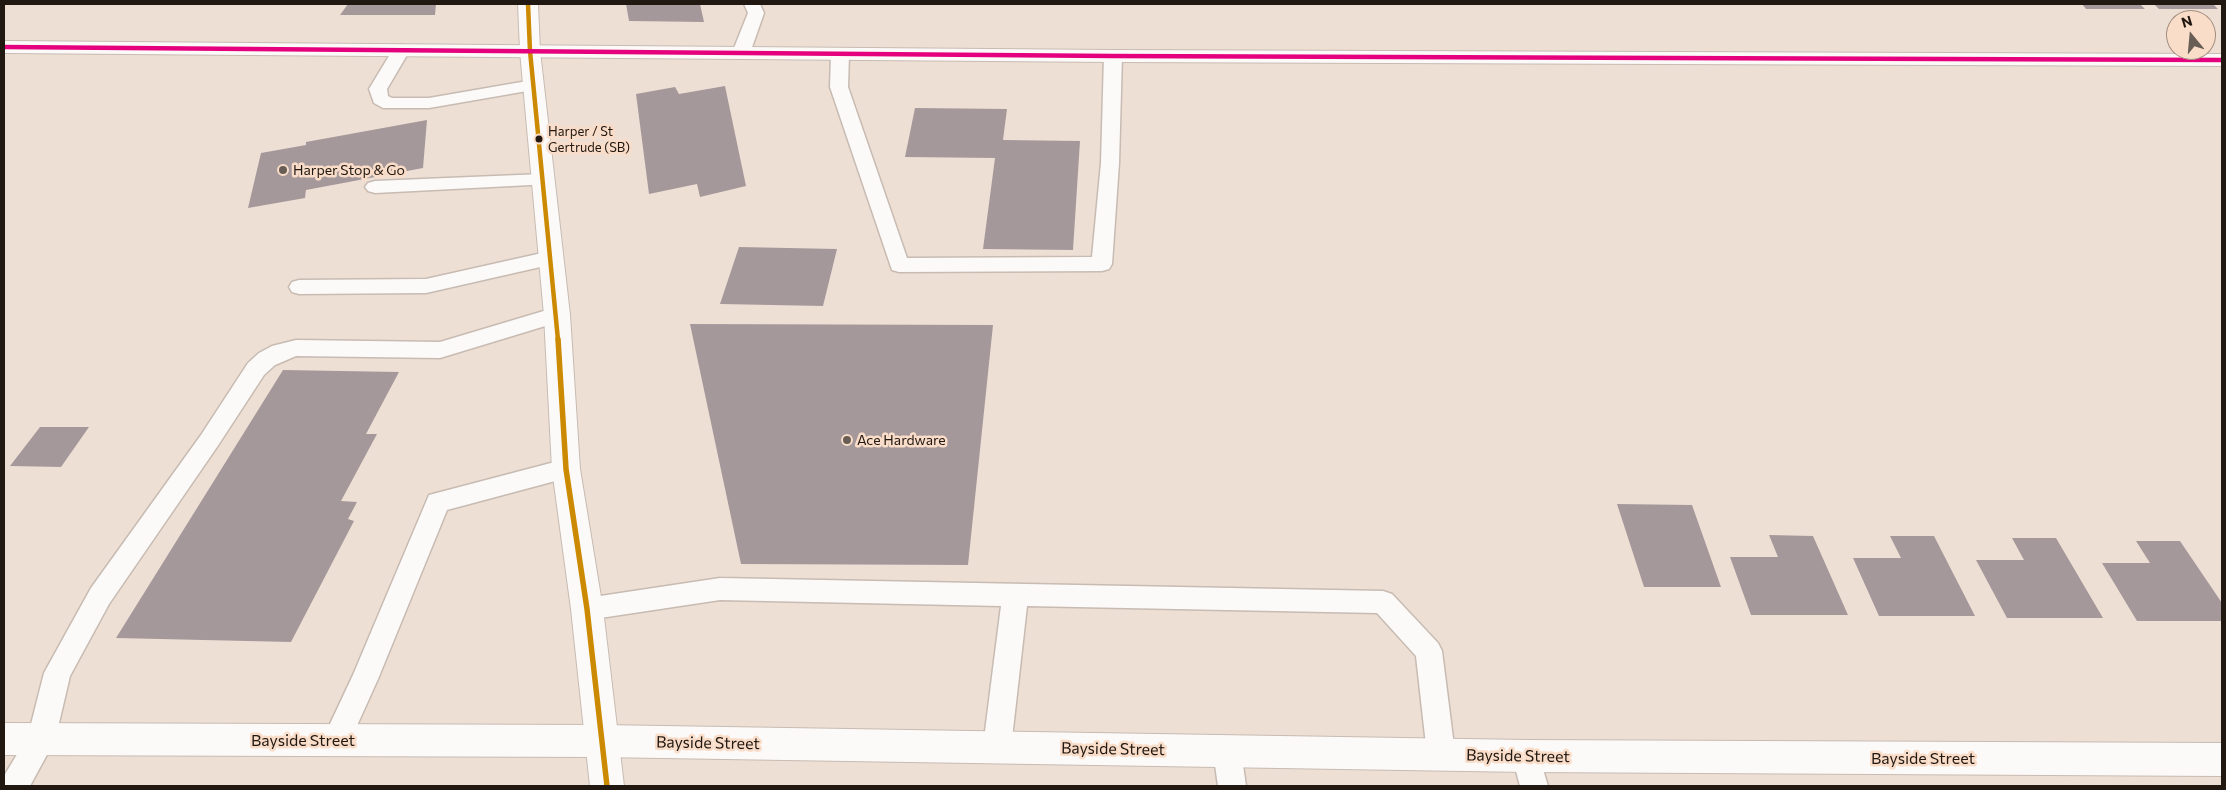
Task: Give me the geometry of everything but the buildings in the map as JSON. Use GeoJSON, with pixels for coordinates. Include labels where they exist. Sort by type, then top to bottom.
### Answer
{"type":"FeatureCollection","features":[{"type":"Feature","properties":{"kind":"street"},"geometry":{"type":"LineString","coordinates":[[528,4],[533,85],[557,315],[566,469],[587,608],[607,786]]}},
{"type":"Feature","properties":{"kind":"street"},"geometry":{"type":"LineString","coordinates":[[4,47],[1113,56],[2222,60]]}},
{"type":"Feature","properties":{"kind":"street","name":"Bayside Street"},"geometry":{"type":"LineString","coordinates":[[4,739],[601,741],[1441,754],[1530,771],[2222,760]]}},
{"type":"Feature","properties":{"kind":"lane"},"geometry":{"type":"LineString","coordinates":[[741,53],[756,13],[752,4]]}},
{"type":"Feature","properties":{"kind":"lane"},"geometry":{"type":"LineString","coordinates":[[401,50],[378,89],[380,99],[389,104],[429,103],[533,85]]}},
{"type":"Feature","properties":{"kind":"lane"},"geometry":{"type":"LineString","coordinates":[[840,54],[839,87],[900,265],[1102,264],[1110,163],[1113,56]]}},
{"type":"Feature","properties":{"kind":"lane"},"geometry":{"type":"LineString","coordinates":[[375,187],[543,180]]}},
{"type":"Feature","properties":{"kind":"lane"},"geometry":{"type":"LineString","coordinates":[[299,287],[426,286],[551,258]]}},
{"type":"Feature","properties":{"kind":"lane"},"geometry":{"type":"LineString","coordinates":[[14,786],[41,740],[57,673],[100,596],[209,441],[256,369],[266,359],[280,352],[296,348],[440,350],[557,315]]}},
{"type":"Feature","properties":{"kind":"lane"},"geometry":{"type":"LineString","coordinates":[[336,741],[365,679],[438,502],[566,469]]}},
{"type":"Feature","properties":{"kind":"lane"},"geometry":{"type":"LineString","coordinates":[[587,608],[720,588],[1383,602],[1429,651],[1441,754]]}},
{"type":"Feature","properties":{"kind":"lane"},"geometry":{"type":"LineString","coordinates":[[997,747],[1016,595]]}},
{"type":"Feature","properties":{"kind":"lane"},"geometry":{"type":"LineString","coordinates":[[1227,751],[1232,786]]}},
{"type":"Feature","properties":{"kind":"transit line"},"geometry":{"type":"LineString","coordinates":[[528,4],[530,51],[557,315],[566,469],[587,609],[607,786]]}},
{"type":"Feature","properties":{"kind":"transit line"},"geometry":{"type":"LineString","coordinates":[[4,47],[1113,56],[2222,60]]}},
{"type":"Feature","properties":{"kind":"place","name":"Harper / St Gertrude (SB)"},"geometry":{"type":"Point","coordinates":[539,139]}},
{"type":"Feature","properties":{"kind":"place","name":"Harper Stop & Go"},"geometry":{"type":"Point","coordinates":[283,170]}},
{"type":"Feature","properties":{"kind":"place","name":"Ace Hardware"},"geometry":{"type":"Point","coordinates":[847,440]}}]}
